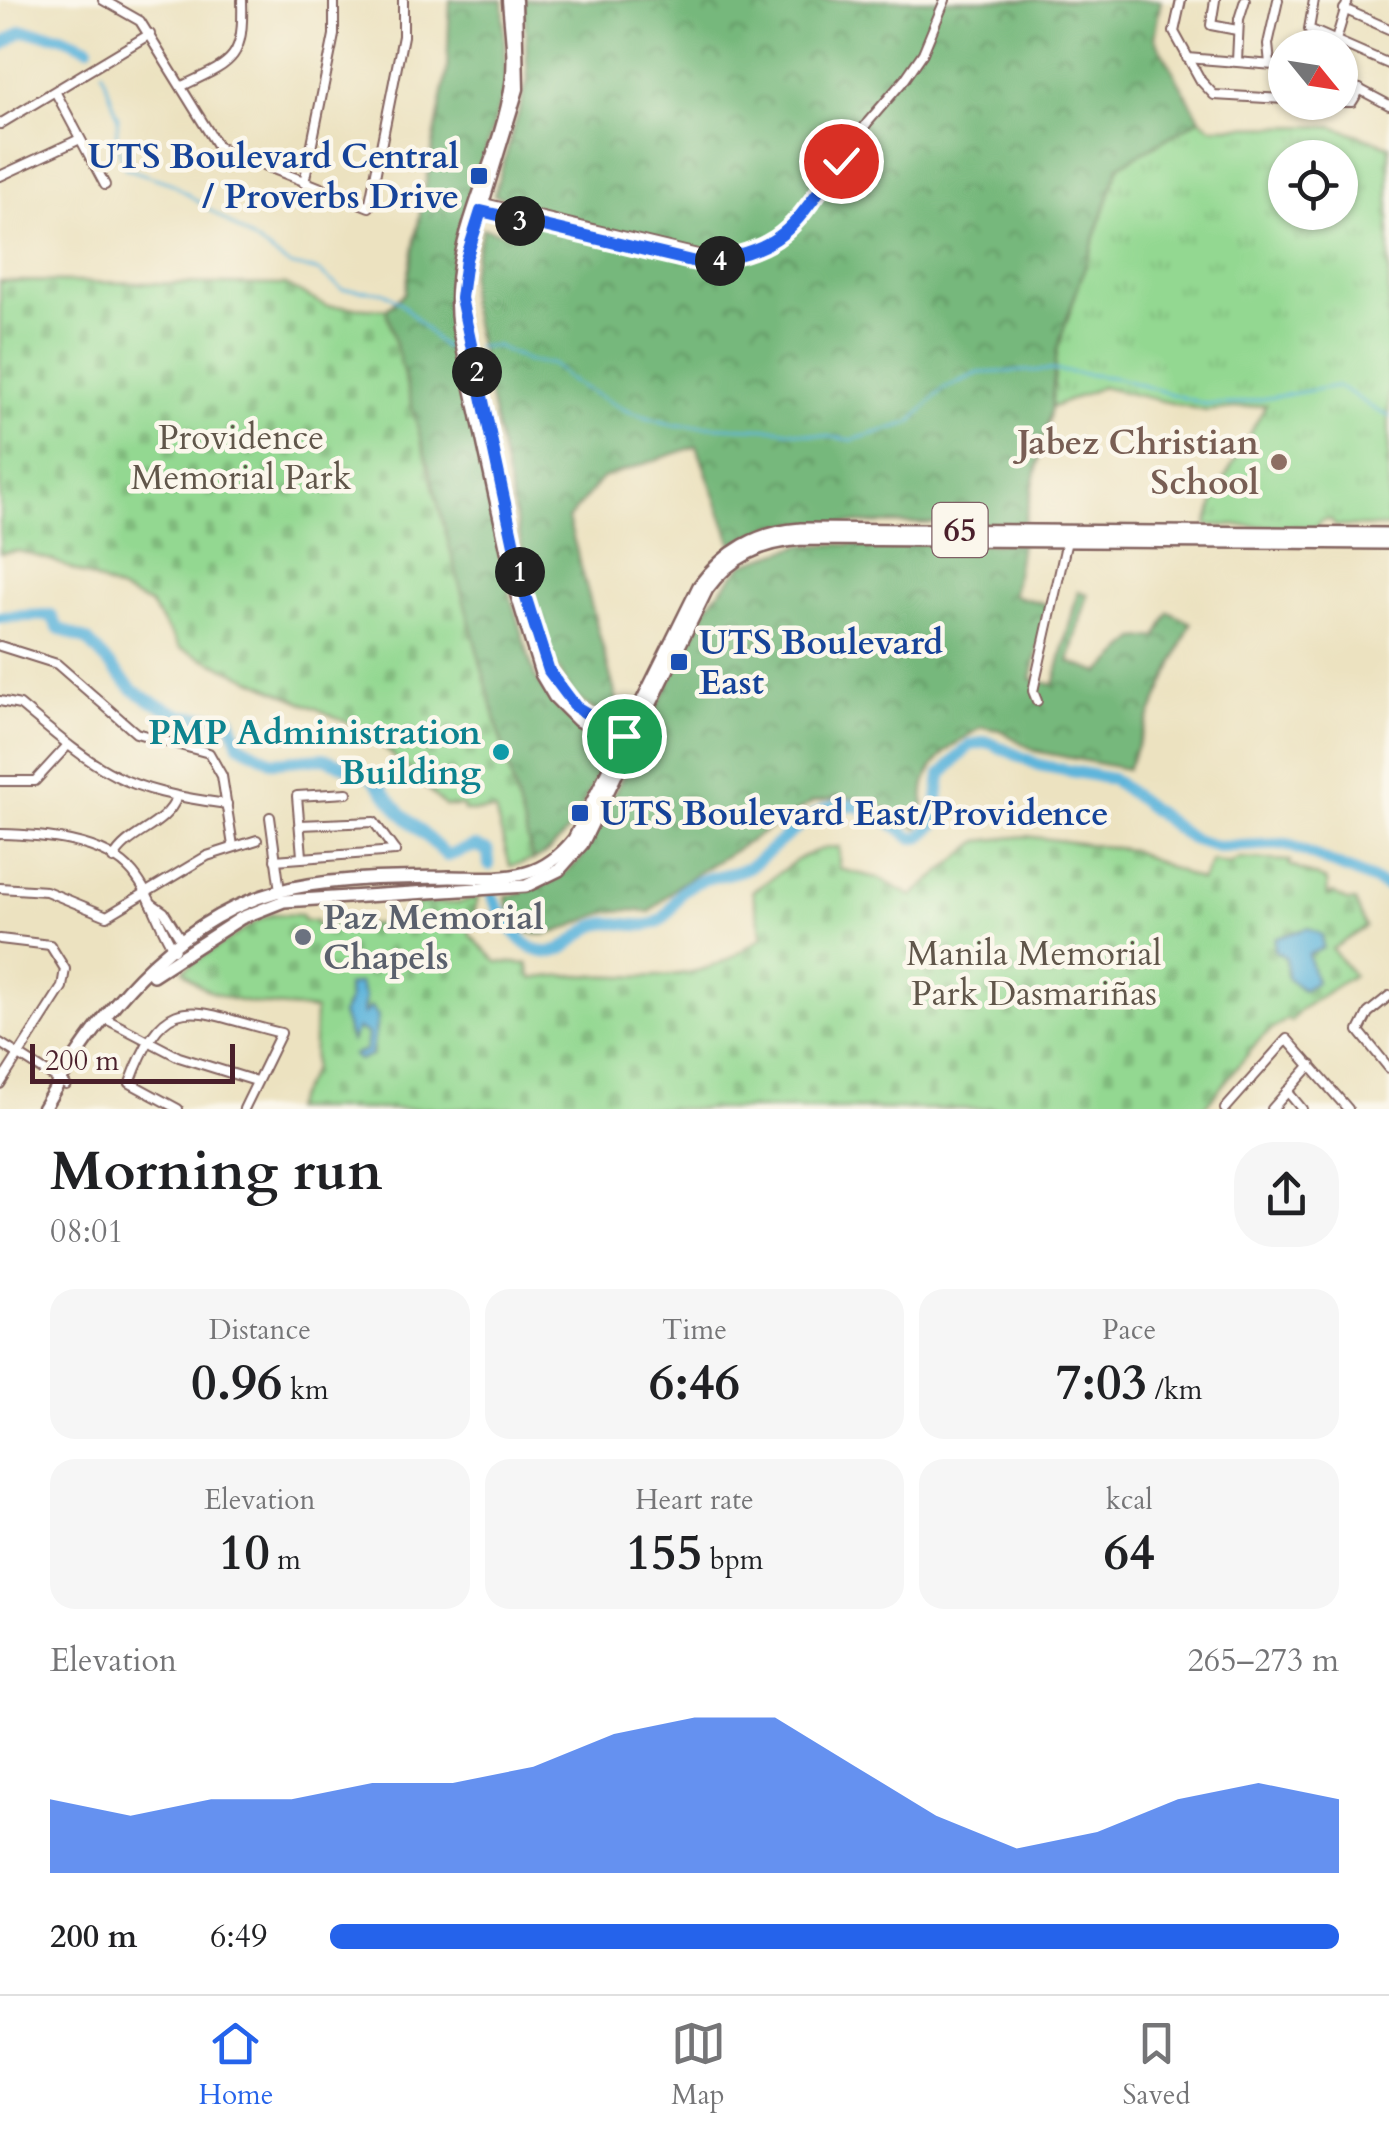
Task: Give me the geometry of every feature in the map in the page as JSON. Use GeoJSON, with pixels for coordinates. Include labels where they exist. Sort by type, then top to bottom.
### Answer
{"type":"FeatureCollection","features":[{"type":"Feature","properties":{"kind":"highway","name":"65"},"geometry":{"type":"LineString","coordinates":[[43,1109],[105,1019],[181,950],[244,904],[308,885],[506,882],[544,865],[568,846],[707,590],[724,568],[752,550],[802,538],[1389,534]]}},
{"type":"Feature","properties":{"kind":"highway","name":"65"},"geometry":{"type":"LineString","coordinates":[[1068,536],[1389,543]]}},
{"type":"Feature","properties":{"kind":"highway","name":"65"},"geometry":{"type":"LineString","coordinates":[[181,950],[241,918],[284,901],[478,882]]}},
{"type":"Feature","properties":{"kind":"highway","name":"65"},"geometry":{"type":"LineString","coordinates":[[52,1109],[62,1083]]}},
{"type":"Feature","properties":{"kind":"main road"},"geometry":{"type":"LineString","coordinates":[[480,207],[510,87],[508,0]]}},
{"type":"Feature","properties":{"kind":"main road"},"geometry":{"type":"LineString","coordinates":[[516,0],[518,89],[454,280],[516,594],[541,675],[570,714],[625,741]]}},
{"type":"Feature","properties":{"kind":"street"},"geometry":{"type":"LineString","coordinates":[[103,0],[140,21],[218,147],[369,207],[403,36],[403,0]]}},
{"type":"Feature","properties":{"kind":"street"},"geometry":{"type":"LineString","coordinates":[[182,86],[226,65],[241,46],[242,0]]}},
{"type":"Feature","properties":{"kind":"street"},"geometry":{"type":"LineString","coordinates":[[304,183],[334,35],[334,0]]}},
{"type":"Feature","properties":{"kind":"street"},"geometry":{"type":"LineString","coordinates":[[480,207],[712,261],[752,254],[788,232],[923,53],[944,0]]}},
{"type":"Feature","properties":{"kind":"street"},"geometry":{"type":"LineString","coordinates":[[1181,0],[1174,32],[1214,95],[1268,98]]}},
{"type":"Feature","properties":{"kind":"street"},"geometry":{"type":"LineString","coordinates":[[1214,0],[1208,17],[1211,25],[1238,30]]}},
{"type":"Feature","properties":{"kind":"street"},"geometry":{"type":"LineString","coordinates":[[1238,62],[1238,30],[1246,0]]}},
{"type":"Feature","properties":{"kind":"street"},"geometry":{"type":"LineString","coordinates":[[1271,30],[1278,0]]}},
{"type":"Feature","properties":{"kind":"street"},"geometry":{"type":"LineString","coordinates":[[1309,30],[1314,0]]}},
{"type":"Feature","properties":{"kind":"street"},"geometry":{"type":"LineString","coordinates":[[1339,30],[1346,5],[1389,29]]}},
{"type":"Feature","properties":{"kind":"street"},"geometry":{"type":"LineString","coordinates":[[0,124],[150,34]]}},
{"type":"Feature","properties":{"kind":"street"},"geometry":{"type":"LineString","coordinates":[[1358,50],[1389,64]]}},
{"type":"Feature","properties":{"kind":"street"},"geometry":{"type":"LineString","coordinates":[[1188,58],[1268,64]]}},
{"type":"Feature","properties":{"kind":"street"},"geometry":{"type":"LineString","coordinates":[[1358,92],[1360,89],[1389,106]]}},
{"type":"Feature","properties":{"kind":"street"},"geometry":{"type":"LineString","coordinates":[[56,93],[105,185]]}},
{"type":"Feature","properties":{"kind":"street"},"geometry":{"type":"LineString","coordinates":[[0,176],[80,138]]}},
{"type":"Feature","properties":{"kind":"street"},"geometry":{"type":"LineString","coordinates":[[1037,701],[1032,690],[1068,536]]}},
{"type":"Feature","properties":{"kind":"street"},"geometry":{"type":"LineString","coordinates":[[0,646],[57,664],[136,733],[205,750],[219,768],[233,846]]}},
{"type":"Feature","properties":{"kind":"street"},"geometry":{"type":"LineString","coordinates":[[0,701],[20,705],[116,779],[176,797],[227,804]]}},
{"type":"Feature","properties":{"kind":"street"},"geometry":{"type":"LineString","coordinates":[[0,781],[35,782],[68,745]]}},
{"type":"Feature","properties":{"kind":"street"},"geometry":{"type":"LineString","coordinates":[[302,856],[297,796],[348,793]]}},
{"type":"Feature","properties":{"kind":"street"},"geometry":{"type":"LineString","coordinates":[[113,859],[119,848],[166,817],[176,797]]}},
{"type":"Feature","properties":{"kind":"street"},"geometry":{"type":"LineString","coordinates":[[270,817],[280,891]]}},
{"type":"Feature","properties":{"kind":"street"},"geometry":{"type":"LineString","coordinates":[[275,860],[395,852],[374,822],[300,825]]}},
{"type":"Feature","properties":{"kind":"street"},"geometry":{"type":"LineString","coordinates":[[0,834],[60,836],[129,869],[148,898],[154,918],[181,950]]}},
{"type":"Feature","properties":{"kind":"street"},"geometry":{"type":"LineString","coordinates":[[0,888],[46,891],[108,916],[148,898],[207,856],[256,840]]}},
{"type":"Feature","properties":{"kind":"street"},"geometry":{"type":"LineString","coordinates":[[0,939],[50,945],[64,968],[62,987],[0,1084]]}},
{"type":"Feature","properties":{"kind":"street"},"geometry":{"type":"LineString","coordinates":[[1389,996],[1368,1014],[1359,1030],[1389,1068]]}},
{"type":"Feature","properties":{"kind":"street"},"geometry":{"type":"LineString","coordinates":[[178,1109],[130,1083],[145,1042],[171,1015],[192,1010],[280,1033],[244,1109]]}},
{"type":"Feature","properties":{"kind":"street"},"geometry":{"type":"LineString","coordinates":[[105,1019],[145,1042],[256,1082]]}},
{"type":"Feature","properties":{"kind":"street"},"geometry":{"type":"LineString","coordinates":[[1225,1109],[1282,1040],[1290,1041],[1348,1109]]}},
{"type":"Feature","properties":{"kind":"street"},"geometry":{"type":"LineString","coordinates":[[0,1043],[62,1083]]}},
{"type":"Feature","properties":{"kind":"street"},"geometry":{"type":"LineString","coordinates":[[1272,1109],[1311,1065]]}},
{"type":"Feature","properties":{"kind":"street"},"geometry":{"type":"LineString","coordinates":[[1287,1091],[1302,1109]]}},
{"type":"Feature","properties":{"kind":"green space"},"geometry":{"type":"Polygon","coordinates":[[[450,0],[503,0],[506,86],[452,258],[448,301],[510,595],[535,677],[558,710],[607,752],[569,828],[547,852],[533,860],[386,309],[405,293],[447,72],[450,0]]]}},
{"type":"Feature","properties":{"kind":"green space"},"geometry":{"type":"Polygon","coordinates":[[[524,0],[1161,0],[1154,37],[1200,119],[1119,166],[1057,349],[1051,408],[1024,524],[801,523],[771,526],[732,544],[697,446],[602,478],[568,519],[619,708],[599,714],[573,695],[549,652],[531,591],[469,299],[470,275],[483,228],[513,236],[523,205],[494,195],[528,80],[524,0]]]}},
{"type":"Feature","properties":{"kind":"green space"},"geometry":{"type":"Polygon","coordinates":[[[1200,119],[1211,127],[1333,126],[1389,146],[1389,527],[1335,526],[1331,520],[1322,520],[1316,527],[1207,525],[1216,494],[1266,405],[1206,411],[1101,387],[1051,408],[1057,349],[1119,166],[1200,119]]]}},
{"type":"Feature","properties":{"kind":"green space","name":"Providence Memorial Park"},"geometry":{"type":"Polygon","coordinates":[[[0,281],[286,285],[326,306],[386,309],[533,860],[510,866],[495,811],[464,811],[463,806],[445,806],[367,731],[180,648],[150,604],[54,561],[19,551],[0,553],[0,281]]]}},
{"type":"Feature","properties":{"kind":"green space"},"geometry":{"type":"Polygon","coordinates":[[[1021,543],[1013,595],[1048,605],[1031,679],[1054,685],[1078,591],[1088,594],[1069,662],[1100,673],[1136,639],[1157,637],[1169,612],[1191,623],[1127,769],[1035,751],[1000,730],[982,727],[954,745],[931,769],[917,828],[875,802],[844,797],[813,802],[680,884],[650,912],[608,912],[545,934],[533,934],[513,917],[506,897],[555,881],[581,859],[709,604],[743,564],[802,545],[1021,543]]]}},
{"type":"Feature","properties":{"kind":"green space","name":"Manila Memorial Park Dasmariñas"},"geometry":{"type":"Polygon","coordinates":[[[1026,836],[1131,850],[1201,881],[1212,861],[1228,865],[1240,859],[1290,861],[1289,865],[1327,881],[1328,896],[1333,893],[1348,902],[1355,901],[1366,927],[1332,949],[1353,975],[1300,1010],[1291,1022],[1287,1019],[1262,1037],[1203,1109],[291,1109],[313,1069],[315,1010],[226,997],[195,982],[183,970],[273,914],[302,915],[303,920],[316,920],[316,925],[395,924],[395,917],[416,910],[416,904],[459,903],[478,897],[469,934],[497,962],[528,964],[532,979],[686,973],[722,962],[763,937],[752,891],[814,852],[839,847],[839,869],[878,878],[912,896],[979,841],[1026,836]]]}},
{"type":"Feature","properties":{"kind":"water"},"geometry":{"type":"Polygon","coordinates":[[[1308,928],[1322,935],[1323,948],[1308,955],[1316,982],[1303,990],[1287,978],[1286,958],[1274,950],[1275,938],[1308,928]]]}},
{"type":"Feature","properties":{"kind":"water"},"geometry":{"type":"Polygon","coordinates":[[[359,983],[365,997],[363,1014],[371,1007],[378,1016],[371,1056],[358,1060],[353,1055],[366,1050],[368,1034],[357,1029],[351,1041],[342,1014],[349,1000],[347,986],[359,983]]]}},
{"type":"Feature","properties":{"kind":"waterway"},"geometry":{"type":"LineString","coordinates":[[0,46],[22,31],[61,36],[88,47]]}},
{"type":"Feature","properties":{"kind":"waterway"},"geometry":{"type":"LineString","coordinates":[[102,71],[118,117],[116,139],[125,168],[173,184],[289,265],[318,271],[342,289],[384,292],[401,303],[443,347],[457,347]]}},
{"type":"Feature","properties":{"kind":"waterway"},"geometry":{"type":"LineString","coordinates":[[475,347],[496,346],[528,361],[552,364],[572,382],[627,411],[673,425],[775,429],[852,440],[910,423],[943,389],[979,373],[1051,370],[1117,378],[1205,404],[1234,404],[1336,386],[1389,416]]}},
{"type":"Feature","properties":{"kind":"waterway"},"geometry":{"type":"LineString","coordinates":[[0,617],[51,615],[58,628],[88,641],[133,690],[182,716],[230,718],[239,744],[273,762],[324,758],[372,777],[400,812],[447,856],[475,846],[488,851],[489,865]]}},
{"type":"Feature","properties":{"kind":"waterway"},"geometry":{"type":"LineString","coordinates":[[492,896],[520,938],[540,951],[564,948],[590,928],[603,924],[654,924],[692,885],[748,867],[828,808],[864,808],[911,838],[919,838],[935,824],[941,775],[970,745],[988,742],[1039,765],[1112,779],[1191,839],[1218,847],[1286,844],[1389,887]]}},
{"type":"Feature","properties":{"kind":"place","name":"UTS Boulevard Central / Proverbs Drive"},"geometry":{"type":"Point","coordinates":[479,176]}},
{"type":"Feature","properties":{"kind":"place","name":"Jabez Christian School"},"geometry":{"type":"Point","coordinates":[1279,462]}},
{"type":"Feature","properties":{"kind":"place","name":"UTS Boulevard East"},"geometry":{"type":"Point","coordinates":[679,662]}},
{"type":"Feature","properties":{"kind":"place","name":"PMP Administration Building"},"geometry":{"type":"Point","coordinates":[501,752]}},
{"type":"Feature","properties":{"kind":"place","name":"UTS Boulevard East/Providence"},"geometry":{"type":"Point","coordinates":[580,813]}},
{"type":"Feature","properties":{"kind":"place","name":"Paz Memorial Chapels"},"geometry":{"type":"Point","coordinates":[303,937]}},
{"type":"Feature","properties":{"kind":"route"},"geometry":{"type":"LineString","coordinates":[[624,736],[584,713],[555,683],[524,592],[461,298],[466,259],[481,211],[700,263],[731,260],[771,245],[788,232],[841,161]]}}]}
